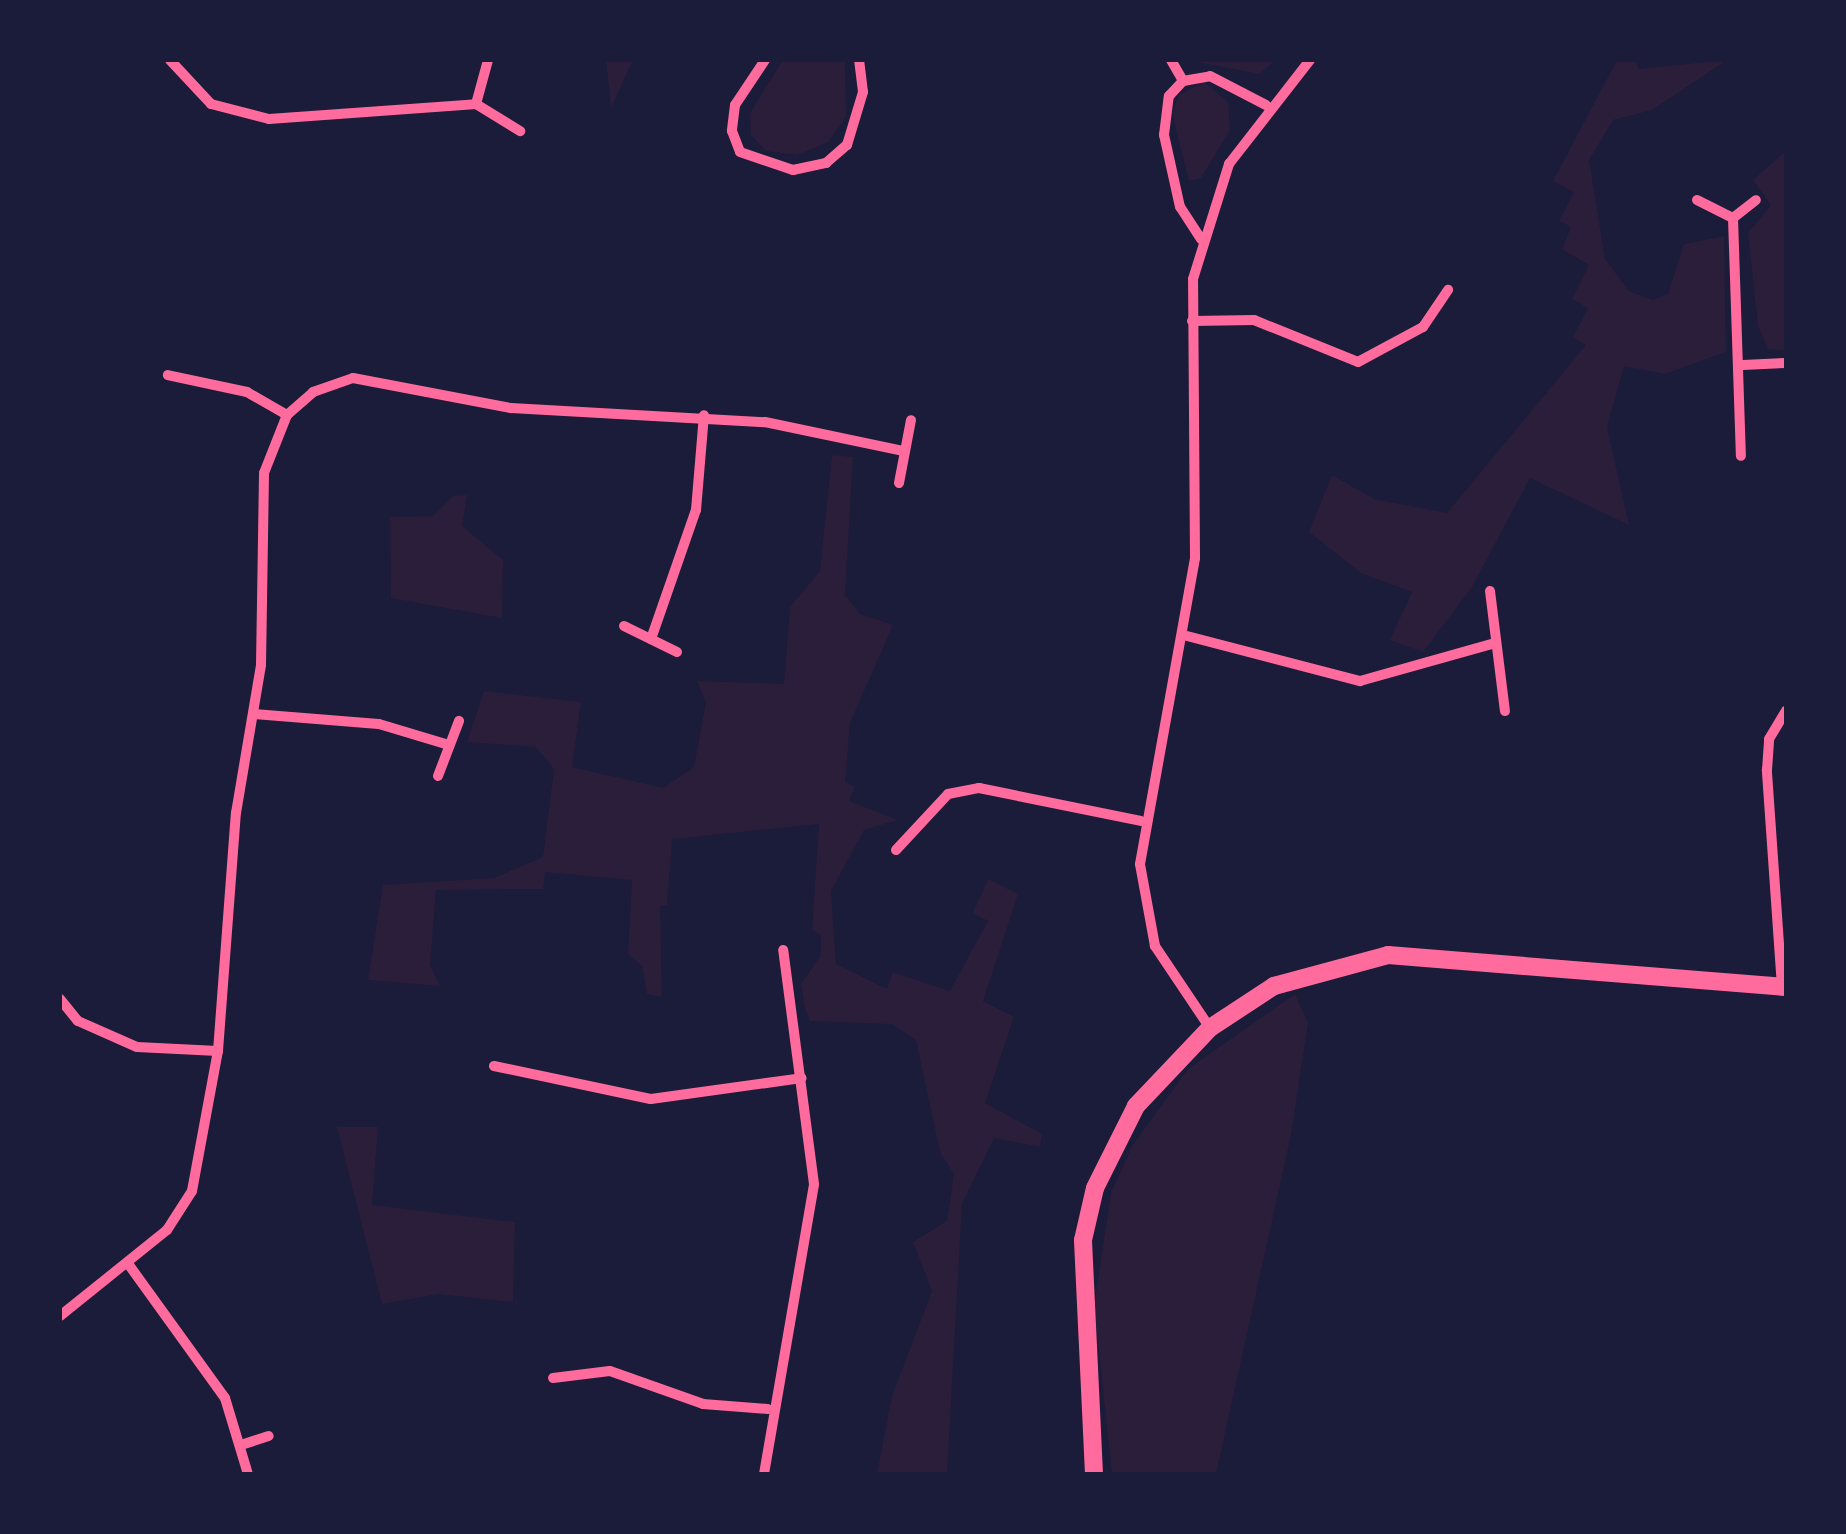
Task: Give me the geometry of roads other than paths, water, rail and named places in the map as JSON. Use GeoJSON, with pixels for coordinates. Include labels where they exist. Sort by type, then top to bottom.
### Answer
{"type":"FeatureCollection","features":[{"type":"Feature","properties":{"kind":"street"},"geometry":{"type":"LineString","coordinates":[[170,60],[192,90],[234,115],[476,104],[520,132]]}},
{"type":"Feature","properties":{"kind":"street"},"geometry":{"type":"LineString","coordinates":[[476,104],[488,60]]}},
{"type":"Feature","properties":{"kind":"street"},"geometry":{"type":"LineString","coordinates":[[764,60],[735,105],[732,130],[740,152],[793,170],[826,163],[846,145],[863,92],[859,60]]}},
{"type":"Feature","properties":{"kind":"street"},"geometry":{"type":"LineString","coordinates":[[1171,60],[1183,81]]}},
{"type":"Feature","properties":{"kind":"street"},"geometry":{"type":"LineString","coordinates":[[1210,1028],[1155,946],[1141,821],[1187,636],[1199,454],[1192,322],[1201,239],[1229,164],[1266,105],[1310,60]]}},
{"type":"Feature","properties":{"kind":"street"},"geometry":{"type":"LineString","coordinates":[[1201,239],[1180,207],[1164,136],[1169,96],[1183,81],[1210,76],[1266,105]]}},
{"type":"Feature","properties":{"kind":"street"},"geometry":{"type":"LineString","coordinates":[[1698,200],[1733,218]]}},
{"type":"Feature","properties":{"kind":"street"},"geometry":{"type":"LineString","coordinates":[[1733,218],[1756,200]]}},
{"type":"Feature","properties":{"kind":"street"},"geometry":{"type":"LineString","coordinates":[[1733,218],[1743,365],[1741,456]]}},
{"type":"Feature","properties":{"kind":"street"},"geometry":{"type":"LineString","coordinates":[[1192,322],[1254,320],[1358,362],[1423,327],[1448,290]]}},
{"type":"Feature","properties":{"kind":"street"},"geometry":{"type":"LineString","coordinates":[[1743,365],[1786,363]]}},
{"type":"Feature","properties":{"kind":"street"},"geometry":{"type":"LineString","coordinates":[[168,376],[247,392],[286,415]]}},
{"type":"Feature","properties":{"kind":"street"},"geometry":{"type":"LineString","coordinates":[[60,1316],[129,1264],[192,1190],[218,1052],[236,813],[254,714],[264,473],[286,415],[314,392],[353,378],[511,408],[704,415],[904,451]]}},
{"type":"Feature","properties":{"kind":"street"},"geometry":{"type":"LineString","coordinates":[[651,639],[696,510],[704,415]]}},
{"type":"Feature","properties":{"kind":"street"},"geometry":{"type":"LineString","coordinates":[[899,482],[911,420]]}},
{"type":"Feature","properties":{"kind":"street"},"geometry":{"type":"LineString","coordinates":[[1490,592],[1505,711]]}},
{"type":"Feature","properties":{"kind":"street"},"geometry":{"type":"LineString","coordinates":[[624,626],[677,652]]}},
{"type":"Feature","properties":{"kind":"street"},"geometry":{"type":"LineString","coordinates":[[1187,636],[1360,681],[1495,644]]}},
{"type":"Feature","properties":{"kind":"street"},"geometry":{"type":"LineString","coordinates":[[1094,1474],[1083,1240],[1095,1188],[1136,1106],[1210,1028],[1274,986],[1388,956],[1641,981],[1784,987],[1768,770],[1769,739],[1786,711]]}},
{"type":"Feature","properties":{"kind":"street"},"geometry":{"type":"LineString","coordinates":[[254,714],[379,724],[449,746]]}},
{"type":"Feature","properties":{"kind":"street"},"geometry":{"type":"LineString","coordinates":[[438,776],[459,720]]}},
{"type":"Feature","properties":{"kind":"street"},"geometry":{"type":"LineString","coordinates":[[896,850],[948,794],[979,788],[1141,821]]}},
{"type":"Feature","properties":{"kind":"street"},"geometry":{"type":"LineString","coordinates":[[764,1474],[768,1409],[812,1202],[802,1078],[784,950]]}},
{"type":"Feature","properties":{"kind":"street"},"geometry":{"type":"LineString","coordinates":[[61,1004],[78,1022],[137,1047],[218,1052]]}},
{"type":"Feature","properties":{"kind":"street"},"geometry":{"type":"LineString","coordinates":[[494,1066],[651,1099],[802,1078]]}},
{"type":"Feature","properties":{"kind":"street"},"geometry":{"type":"LineString","coordinates":[[129,1264],[207,1368],[241,1445],[248,1474]]}},
{"type":"Feature","properties":{"kind":"street"},"geometry":{"type":"LineString","coordinates":[[553,1378],[610,1371],[704,1404],[768,1409]]}},
{"type":"Feature","properties":{"kind":"street"},"geometry":{"type":"LineString","coordinates":[[241,1445],[269,1436]]}}]}
